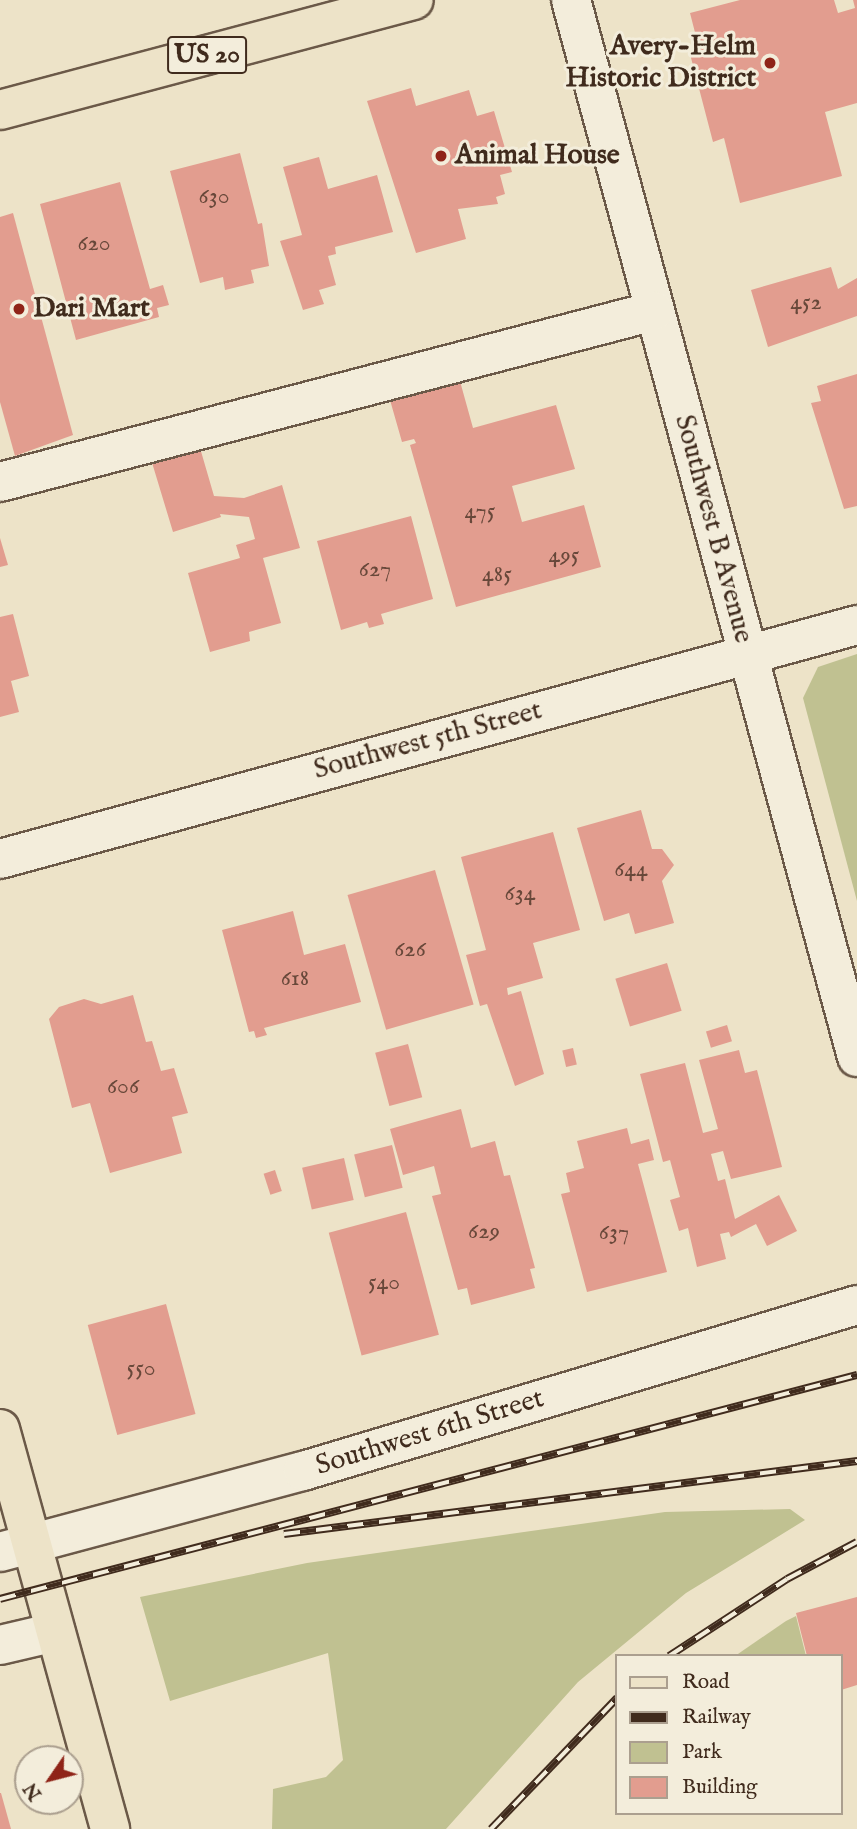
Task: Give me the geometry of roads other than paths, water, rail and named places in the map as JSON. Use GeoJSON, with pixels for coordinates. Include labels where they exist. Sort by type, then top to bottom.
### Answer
{"type":"FeatureCollection","features":[{"type":"Feature","properties":{"kind":"main road","name":"US 20"},"geometry":{"type":"LineString","coordinates":[[0,110],[414,0]]}},
{"type":"Feature","properties":{"kind":"main road"},"geometry":{"type":"LineString","coordinates":[[0,1429],[15,1548],[56,1632],[110,1829]]}},
{"type":"Feature","properties":{"kind":"street","name":"Southwest B Avenue"},"geometry":{"type":"LineString","coordinates":[[571,0],[746,654],[851,1005],[857,1057]]}},
{"type":"Feature","properties":{"kind":"street"},"geometry":{"type":"LineString","coordinates":[[0,482],[654,311]]}},
{"type":"Feature","properties":{"kind":"street","name":"Southwest 5th Street"},"geometry":{"type":"LineString","coordinates":[[0,859],[857,625]]}},
{"type":"Feature","properties":{"kind":"street","name":"Southwest 6th Street"},"geometry":{"type":"LineString","coordinates":[[15,1548],[303,1471],[857,1304]]}},
{"type":"Feature","properties":{"kind":"street"},"geometry":{"type":"LineString","coordinates":[[0,1646],[56,1632]]}},
{"type":"Feature","properties":{"kind":"railway"},"geometry":{"type":"LineString","coordinates":[[0,1599],[857,1375]]}},
{"type":"Feature","properties":{"kind":"railway"},"geometry":{"type":"LineString","coordinates":[[284,1534],[857,1461]]}},
{"type":"Feature","properties":{"kind":"railway"},"geometry":{"type":"LineString","coordinates":[[672,1654],[787,1579],[857,1542]]}},
{"type":"Feature","properties":{"kind":"railway"},"geometry":{"type":"LineString","coordinates":[[491,1829],[616,1699]]}},
{"type":"Feature","properties":{"kind":"place","name":"Avery-Helm Historic District"},"geometry":{"type":"Point","coordinates":[770,63]}},
{"type":"Feature","properties":{"kind":"place","name":"Animal House"},"geometry":{"type":"Point","coordinates":[441,156]}},
{"type":"Feature","properties":{"kind":"place","name":"Dari Mart"},"geometry":{"type":"Point","coordinates":[19,309]}}]}
